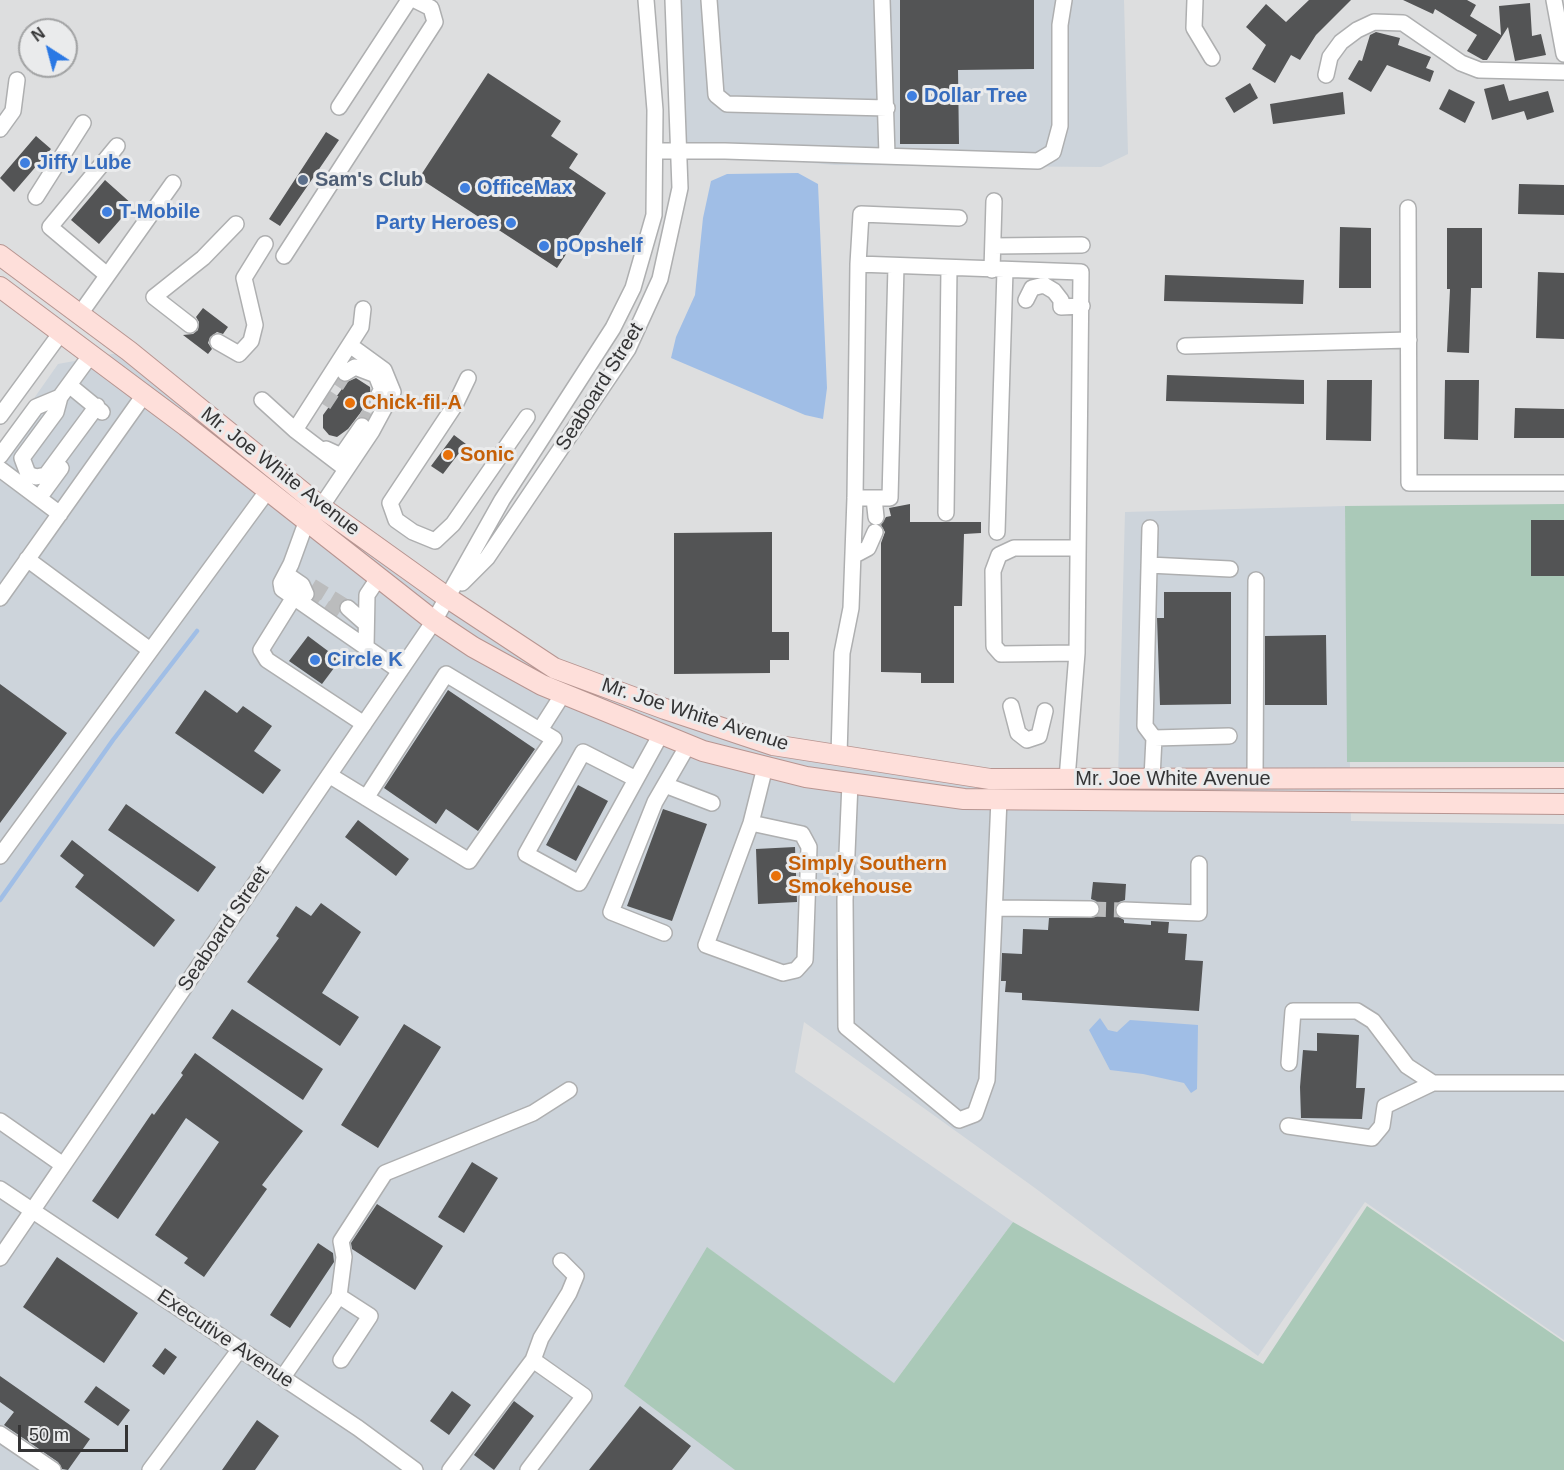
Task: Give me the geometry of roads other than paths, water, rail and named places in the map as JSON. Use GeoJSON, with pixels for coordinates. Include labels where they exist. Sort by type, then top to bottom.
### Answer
{"type":"FeatureCollection","features":[{"type":"Feature","properties":{"kind":"main road","name":"Mr. Joe White Avenue"},"geometry":{"type":"LineString","coordinates":[[0,255],[203,410],[379,577],[434,621],[473,647],[563,694],[688,745],[806,777],[964,799],[1564,804]]}},
{"type":"Feature","properties":{"kind":"main road","name":"Mr. Joe White Avenue"},"geometry":{"type":"LineString","coordinates":[[0,287],[267,490],[314,514],[554,668],[773,744],[990,779],[1564,778]]}},
{"type":"Feature","properties":{"kind":"street"},"geometry":{"type":"LineString","coordinates":[[339,107],[409,0]]}},
{"type":"Feature","properties":{"kind":"street"},"geometry":{"type":"LineString","coordinates":[[284,256],[435,22],[431,8],[415,0]]}},
{"type":"Feature","properties":{"kind":"street","name":"Seaboard Street"},"geometry":{"type":"LineString","coordinates":[[0,1258],[434,621],[502,500],[613,328],[633,288],[654,215],[656,151],[646,0]]}},
{"type":"Feature","properties":{"kind":"street","name":"Seaboard Street"},"geometry":{"type":"LineString","coordinates":[[448,598],[487,558],[628,349],[660,279],[680,188],[673,0]]}},
{"type":"Feature","properties":{"kind":"street"},"geometry":{"type":"LineString","coordinates":[[709,0],[716,95],[727,104],[887,108]]}},
{"type":"Feature","properties":{"kind":"street"},"geometry":{"type":"LineString","coordinates":[[882,0],[887,155]]}},
{"type":"Feature","properties":{"kind":"street"},"geometry":{"type":"LineString","coordinates":[[656,151],[887,155],[1038,161],[1053,152],[1060,126],[1060,25],[1064,0]]}},
{"type":"Feature","properties":{"kind":"street"},"geometry":{"type":"LineString","coordinates":[[1195,0],[1194,28],[1212,58]]}},
{"type":"Feature","properties":{"kind":"street"},"geometry":{"type":"LineString","coordinates":[[1554,0],[1564,54]]}},
{"type":"Feature","properties":{"kind":"street"},"geometry":{"type":"LineString","coordinates":[[1326,75],[1329,57],[1341,42],[1357,30],[1374,22],[1403,23],[1461,63],[1479,70],[1564,72]]}},
{"type":"Feature","properties":{"kind":"street"},"geometry":{"type":"LineString","coordinates":[[0,129],[12,111],[17,80]]}},
{"type":"Feature","properties":{"kind":"street"},"geometry":{"type":"LineString","coordinates":[[36,197],[83,123]]}},
{"type":"Feature","properties":{"kind":"street"},"geometry":{"type":"LineString","coordinates":[[107,275],[50,228],[117,146]]}},
{"type":"Feature","properties":{"kind":"street"},"geometry":{"type":"LineString","coordinates":[[80,314],[173,183]]}},
{"type":"Feature","properties":{"kind":"street"},"geometry":{"type":"LineString","coordinates":[[994,201],[993,246],[998,270],[998,532]]}},
{"type":"Feature","properties":{"kind":"street"},"geometry":{"type":"LineString","coordinates":[[1408,208],[1409,483],[1564,483]]}},
{"type":"Feature","properties":{"kind":"street"},"geometry":{"type":"LineString","coordinates":[[839,755],[842,653],[851,608],[861,214],[959,218]]}},
{"type":"Feature","properties":{"kind":"street"},"geometry":{"type":"LineString","coordinates":[[190,325],[154,297],[203,258],[236,224]]}},
{"type":"Feature","properties":{"kind":"street"},"geometry":{"type":"LineString","coordinates":[[218,342],[239,354],[251,341],[255,325],[244,278],[265,244]]}},
{"type":"Feature","properties":{"kind":"street"},"geometry":{"type":"LineString","coordinates":[[993,246],[1082,245]]}},
{"type":"Feature","properties":{"kind":"street"},"geometry":{"type":"LineString","coordinates":[[858,264],[1081,272],[1077,653],[1067,779]]}},
{"type":"Feature","properties":{"kind":"street"},"geometry":{"type":"LineString","coordinates":[[855,498],[890,498],[896,266]]}},
{"type":"Feature","properties":{"kind":"street"},"geometry":{"type":"LineString","coordinates":[[946,513],[949,268]]}},
{"type":"Feature","properties":{"kind":"street"},"geometry":{"type":"LineString","coordinates":[[1026,300],[1032,288],[1044,285],[1054,291],[1061,300],[1061,307],[1082,306]]}},
{"type":"Feature","properties":{"kind":"street"},"geometry":{"type":"LineString","coordinates":[[299,424],[351,346],[361,327],[363,309]]}},
{"type":"Feature","properties":{"kind":"street"},"geometry":{"type":"LineString","coordinates":[[0,416],[60,334]]}},
{"type":"Feature","properties":{"kind":"street"},"geometry":{"type":"LineString","coordinates":[[1185,346],[1409,340]]}},
{"type":"Feature","properties":{"kind":"street"},"geometry":{"type":"LineString","coordinates":[[351,346],[384,370],[393,392],[372,431],[314,514],[280,583],[282,589],[304,591],[366,647],[400,671]]}},
{"type":"Feature","properties":{"kind":"street"},"geometry":{"type":"LineString","coordinates":[[90,356],[64,391],[56,412],[22,458],[28,474],[36,477],[46,475],[97,406]]}},
{"type":"Feature","properties":{"kind":"street"},"geometry":{"type":"LineString","coordinates":[[345,373],[355,367],[376,375],[382,390],[379,394]]}},
{"type":"Feature","properties":{"kind":"street"},"geometry":{"type":"LineString","coordinates":[[468,378],[454,405],[390,503],[396,520],[435,541],[453,524],[527,417]]}},
{"type":"Feature","properties":{"kind":"street"},"geometry":{"type":"LineString","coordinates":[[39,498],[103,411],[64,391]]}},
{"type":"Feature","properties":{"kind":"street"},"geometry":{"type":"LineString","coordinates":[[0,456],[36,407],[64,391]]}},
{"type":"Feature","properties":{"kind":"street"},"geometry":{"type":"LineString","coordinates":[[0,598],[144,395]]}},
{"type":"Feature","properties":{"kind":"street"},"geometry":{"type":"LineString","coordinates":[[262,400],[299,424],[310,441],[346,469]]}},
{"type":"Feature","properties":{"kind":"street"},"geometry":{"type":"LineString","coordinates":[[299,424],[313,419],[324,405]]}},
{"type":"Feature","properties":{"kind":"street"},"geometry":{"type":"LineString","coordinates":[[310,441],[339,455],[362,426]]}},
{"type":"Feature","properties":{"kind":"street"},"geometry":{"type":"LineString","coordinates":[[0,469],[60,514]]}},
{"type":"Feature","properties":{"kind":"street"},"geometry":{"type":"LineString","coordinates":[[480,485],[502,500]]}},
{"type":"Feature","properties":{"kind":"street"},"geometry":{"type":"LineString","coordinates":[[0,856],[267,490]]}},
{"type":"Feature","properties":{"kind":"street"},"geometry":{"type":"LineString","coordinates":[[853,556],[868,548],[876,525],[874,498]]}},
{"type":"Feature","properties":{"kind":"street"},"geometry":{"type":"LineString","coordinates":[[1150,528],[1145,726],[1154,738],[1152,778]]}},
{"type":"Feature","properties":{"kind":"street"},"geometry":{"type":"LineString","coordinates":[[1077,548],[1014,548],[999,555],[993,571],[994,646],[1000,654],[1077,653]]}},
{"type":"Feature","properties":{"kind":"street"},"geometry":{"type":"LineString","coordinates":[[27,559],[150,650]]}},
{"type":"Feature","properties":{"kind":"street"},"geometry":{"type":"LineString","coordinates":[[1149,565],[1230,568]]}},
{"type":"Feature","properties":{"kind":"street"},"geometry":{"type":"LineString","coordinates":[[366,647],[353,617],[379,577]]}},
{"type":"Feature","properties":{"kind":"street"},"geometry":{"type":"LineString","coordinates":[[1255,778],[1256,580]]}},
{"type":"Feature","properties":{"kind":"street"},"geometry":{"type":"LineString","coordinates":[[304,591],[261,650],[267,660],[364,724]]}},
{"type":"Feature","properties":{"kind":"street"},"geometry":{"type":"LineString","coordinates":[[329,776],[469,861],[554,739],[446,674],[366,798]]}},
{"type":"Feature","properties":{"kind":"street"},"geometry":{"type":"LineString","coordinates":[[540,730],[563,694]]}},
{"type":"Feature","properties":{"kind":"street"},"geometry":{"type":"LineString","coordinates":[[1011,706],[1018,733],[1027,740],[1039,736],[1045,711]]}},
{"type":"Feature","properties":{"kind":"street"},"geometry":{"type":"LineString","coordinates":[[636,779],[583,752],[526,854],[579,883],[661,734]]}},
{"type":"Feature","properties":{"kind":"street"},"geometry":{"type":"LineString","coordinates":[[1154,738],[1229,736]]}},
{"type":"Feature","properties":{"kind":"street"},"geometry":{"type":"LineString","coordinates":[[664,933],[611,912],[655,802],[688,745]]}},
{"type":"Feature","properties":{"kind":"street"},"geometry":{"type":"LineString","coordinates":[[751,823],[802,834],[809,847],[806,960],[796,970],[783,973],[706,945],[751,823],[765,767]]}},
{"type":"Feature","properties":{"kind":"street"},"geometry":{"type":"LineString","coordinates":[[850,783],[845,900],[846,1027],[959,1120],[975,1114],[987,1080],[999,799]]}},
{"type":"Feature","properties":{"kind":"street"},"geometry":{"type":"LineString","coordinates":[[665,785],[712,803]]}},
{"type":"Feature","properties":{"kind":"street"},"geometry":{"type":"LineString","coordinates":[[1125,909],[1198,913],[1199,864]]}},
{"type":"Feature","properties":{"kind":"street"},"geometry":{"type":"LineString","coordinates":[[994,908],[1091,909]]}},
{"type":"Feature","properties":{"kind":"street"},"geometry":{"type":"LineString","coordinates":[[1289,1063],[1293,1011],[1357,1011],[1373,1021],[1407,1066],[1433,1083]]}},
{"type":"Feature","properties":{"kind":"street"},"geometry":{"type":"LineString","coordinates":[[1288,1126],[1372,1138],[1382,1126],[1385,1106],[1433,1083],[1564,1083]]}},
{"type":"Feature","properties":{"kind":"street"},"geometry":{"type":"LineString","coordinates":[[283,1377],[339,1296],[344,1257],[341,1242],[385,1173],[533,1113],[570,1090]]}},
{"type":"Feature","properties":{"kind":"street"},"geometry":{"type":"LineString","coordinates":[[0,1121],[63,1165]]}},
{"type":"Feature","properties":{"kind":"street","name":"Executive Avenue"},"geometry":{"type":"LineString","coordinates":[[0,1189],[283,1377],[415,1470]]}},
{"type":"Feature","properties":{"kind":"street"},"geometry":{"type":"LineString","coordinates":[[450,1470],[533,1360],[541,1338],[569,1293],[576,1276],[561,1261]]}},
{"type":"Feature","properties":{"kind":"street"},"geometry":{"type":"LineString","coordinates":[[339,1296],[370,1316],[341,1360]]}},
{"type":"Feature","properties":{"kind":"street"},"geometry":{"type":"LineString","coordinates":[[150,1470],[240,1349]]}},
{"type":"Feature","properties":{"kind":"street"},"geometry":{"type":"LineString","coordinates":[[528,1470],[584,1396],[533,1360]]}},
{"type":"Feature","properties":{"kind":"street"},"geometry":{"type":"LineString","coordinates":[[0,1434],[53,1470]]}},
{"type":"Feature","properties":{"kind":"water"},"geometry":{"type":"Polygon","coordinates":[[[798,173],[818,184],[827,388],[823,419],[805,415],[671,358],[676,337],[695,295],[703,218],[711,181],[727,174],[798,173]]]}},
{"type":"Feature","properties":{"kind":"water"},"geometry":{"type":"Polygon","coordinates":[[[1100,1018],[1108,1030],[1117,1032],[1130,1020],[1198,1025],[1197,1089],[1191,1093],[1184,1083],[1110,1070],[1089,1030],[1100,1018]]]}},
{"type":"Feature","properties":{"kind":"waterway"},"geometry":{"type":"LineString","coordinates":[[0,900],[113,740],[197,631]]}},
{"type":"Feature","properties":{"kind":"tunnel"},"geometry":{"type":"LineString","coordinates":[[324,405],[345,373]]}},
{"type":"Feature","properties":{"kind":"tunnel"},"geometry":{"type":"LineString","coordinates":[[362,426],[379,394]]}},
{"type":"Feature","properties":{"kind":"tunnel"},"geometry":{"type":"LineString","coordinates":[[312,586],[348,608]]}},
{"type":"Feature","properties":{"kind":"tunnel"},"geometry":{"type":"LineString","coordinates":[[306,594],[341,618]]}},
{"type":"Feature","properties":{"kind":"tunnel"},"geometry":{"type":"LineString","coordinates":[[1091,909],[1124,910]]}},
{"type":"Feature","properties":{"kind":"place","name":"Dollar Tree"},"geometry":{"type":"Point","coordinates":[912,96]}},
{"type":"Feature","properties":{"kind":"place","name":"Jiffy Lube"},"geometry":{"type":"Point","coordinates":[25,163]}},
{"type":"Feature","properties":{"kind":"place","name":"Sam's Club"},"geometry":{"type":"Point","coordinates":[303,180]}},
{"type":"Feature","properties":{"kind":"place","name":"OfficeMax"},"geometry":{"type":"Point","coordinates":[465,188]}},
{"type":"Feature","properties":{"kind":"place","name":"T-Mobile"},"geometry":{"type":"Point","coordinates":[107,212]}},
{"type":"Feature","properties":{"kind":"place","name":"Party Heroes"},"geometry":{"type":"Point","coordinates":[511,223]}},
{"type":"Feature","properties":{"kind":"place","name":"pOpshelf"},"geometry":{"type":"Point","coordinates":[544,246]}},
{"type":"Feature","properties":{"kind":"place","name":"Chick-fil-A"},"geometry":{"type":"Point","coordinates":[350,403]}},
{"type":"Feature","properties":{"kind":"place","name":"Sonic"},"geometry":{"type":"Point","coordinates":[448,455]}},
{"type":"Feature","properties":{"kind":"place","name":"Circle K"},"geometry":{"type":"Point","coordinates":[315,660]}},
{"type":"Feature","properties":{"kind":"place","name":"Simply Southern Smokehouse"},"geometry":{"type":"Point","coordinates":[776,876]}}]}
